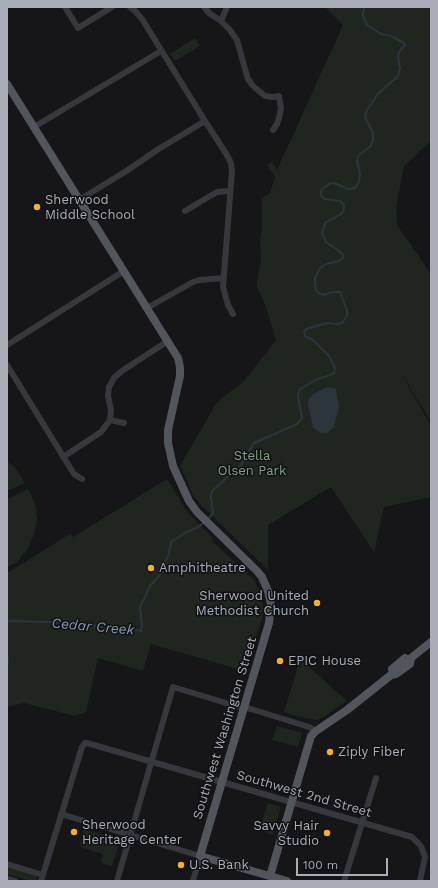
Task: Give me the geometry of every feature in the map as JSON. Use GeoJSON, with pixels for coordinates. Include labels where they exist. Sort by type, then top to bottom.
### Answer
{"type":"FeatureCollection","features":[{"type":"Feature","properties":{"kind":"main road","name":"Southwest Washington Street"},"geometry":{"type":"LineString","coordinates":[[7,84],[177,355],[180,380],[168,435],[169,454],[189,501],[197,512],[259,574],[266,586],[270,598],[271,609],[269,622],[200,856]]}},
{"type":"Feature","properties":{"kind":"main road"},"geometry":{"type":"LineString","coordinates":[[269,878],[310,738],[316,731],[347,710],[392,672],[396,674],[410,664],[408,658],[431,642]]}},
{"type":"Feature","properties":{"kind":"main road"},"geometry":{"type":"LineString","coordinates":[[200,856],[269,878],[287,881]]}},
{"type":"Feature","properties":{"kind":"street"},"geometry":{"type":"LineString","coordinates":[[65,7],[78,28],[112,7]]}},
{"type":"Feature","properties":{"kind":"street"},"geometry":{"type":"LineString","coordinates":[[130,7],[142,19],[231,163],[232,171],[224,278],[225,297],[233,314]]}},
{"type":"Feature","properties":{"kind":"street"},"geometry":{"type":"LineString","coordinates":[[204,7],[210,14],[220,21],[237,40],[248,79],[253,86],[265,96],[273,98],[279,96],[281,108],[279,118],[277,124],[272,130]]}},
{"type":"Feature","properties":{"kind":"street"},"geometry":{"type":"LineString","coordinates":[[220,21],[227,7]]}},
{"type":"Feature","properties":{"kind":"street"},"geometry":{"type":"LineString","coordinates":[[34,127],[161,52]]}},
{"type":"Feature","properties":{"kind":"street"},"geometry":{"type":"LineString","coordinates":[[79,200],[205,121]]}},
{"type":"Feature","properties":{"kind":"street"},"geometry":{"type":"LineString","coordinates":[[185,211],[217,192],[230,191]]}},
{"type":"Feature","properties":{"kind":"street"},"geometry":{"type":"LineString","coordinates":[[7,345],[124,271]]}},
{"type":"Feature","properties":{"kind":"street"},"geometry":{"type":"LineString","coordinates":[[147,308],[193,282],[199,280],[224,278]]}},
{"type":"Feature","properties":{"kind":"street"},"geometry":{"type":"LineString","coordinates":[[64,457],[101,432],[110,420],[111,410],[108,387],[114,378],[122,370],[168,341]]}},
{"type":"Feature","properties":{"kind":"street"},"geometry":{"type":"LineString","coordinates":[[7,366],[74,474],[82,479]]}},
{"type":"Feature","properties":{"kind":"street"},"geometry":{"type":"LineString","coordinates":[[110,420],[124,423]]}},
{"type":"Feature","properties":{"kind":"street"},"geometry":{"type":"LineString","coordinates":[[116,881],[173,687],[309,727],[316,731]]}},
{"type":"Feature","properties":{"kind":"street","name":"Southwest 2nd Street"},"geometry":{"type":"LineString","coordinates":[[61,814],[82,747],[85,743],[90,743],[412,837],[421,846],[425,857],[420,881]]}},
{"type":"Feature","properties":{"kind":"street"},"geometry":{"type":"LineString","coordinates":[[344,881],[361,822],[376,778]]}},
{"type":"Feature","properties":{"kind":"street"},"geometry":{"type":"LineString","coordinates":[[7,864],[42,878],[61,814],[200,856]]}},
{"type":"Feature","properties":{"kind":"street","name":"Southwest Washington Street"},"geometry":{"type":"LineString","coordinates":[[192,881],[200,856]]}},
{"type":"Feature","properties":{"kind":"street"},"geometry":{"type":"LineString","coordinates":[[7,879],[15,881]]}},
{"type":"Feature","properties":{"kind":"green space","name":"Stella Olsen Park"},"geometry":{"type":"Polygon","coordinates":[[[325,7],[431,7],[431,141],[404,166],[396,208],[397,225],[431,274],[431,422],[399,369],[431,426],[431,497],[384,507],[374,552],[331,487],[268,525],[268,570],[199,503],[192,493],[180,466],[217,402],[244,381],[276,340],[265,305],[257,287],[261,260],[260,241],[262,224],[262,198],[270,193],[275,177],[267,165],[272,162],[277,170],[343,25],[325,7]]]}},
{"type":"Feature","properties":{"kind":"green space"},"geometry":{"type":"Polygon","coordinates":[[[195,38],[200,46],[175,61],[170,54],[195,38]]]}},
{"type":"Feature","properties":{"kind":"green space"},"geometry":{"type":"Polygon","coordinates":[[[7,461],[17,470],[25,483],[7,491],[7,461]]]}},
{"type":"Feature","properties":{"kind":"green space"},"geometry":{"type":"Polygon","coordinates":[[[167,479],[190,515],[213,538],[212,541],[254,580],[260,591],[263,604],[263,616],[245,671],[151,644],[143,671],[98,658],[86,712],[75,716],[24,703],[7,707],[7,573],[70,534],[73,537],[167,479]]]}},
{"type":"Feature","properties":{"kind":"green space"},"geometry":{"type":"Polygon","coordinates":[[[28,489],[35,503],[37,519],[34,535],[27,550],[17,562],[7,567],[7,499],[28,489]]]}},
{"type":"Feature","properties":{"kind":"green space"},"geometry":{"type":"Polygon","coordinates":[[[300,659],[347,701],[317,720],[284,712],[300,659]]]}},
{"type":"Feature","properties":{"kind":"green space"},"geometry":{"type":"Polygon","coordinates":[[[277,726],[302,733],[298,747],[272,740],[277,726]]]}},
{"type":"Feature","properties":{"kind":"green space"},"geometry":{"type":"Polygon","coordinates":[[[268,803],[281,807],[273,835],[259,830],[268,803]]]}},
{"type":"Feature","properties":{"kind":"green space"},"geometry":{"type":"Polygon","coordinates":[[[84,829],[120,840],[112,866],[101,863],[103,854],[83,848],[80,844],[84,829]]]}},
{"type":"Feature","properties":{"kind":"green space"},"geometry":{"type":"Polygon","coordinates":[[[7,866],[37,875],[37,880],[31,881],[7,874],[7,866]]]}},
{"type":"Feature","properties":{"kind":"shaded area"},"geometry":{"type":"Polygon","coordinates":[[[327,387],[336,389],[339,407],[334,427],[327,433],[321,433],[313,428],[308,404],[309,398],[327,387]]]}},
{"type":"Feature","properties":{"kind":"waterway","name":"Cedar Creek"},"geometry":{"type":"LineString","coordinates":[[208,519],[213,513],[211,497],[212,491],[241,465],[254,443],[297,424],[302,418],[298,396],[299,390],[315,380],[334,373],[335,368],[329,356],[312,339],[306,337],[304,332],[306,329],[327,323],[342,323],[347,316],[347,310],[340,292],[333,292],[323,295],[316,290],[315,278],[320,268],[326,264],[339,261],[343,258],[343,255],[339,251],[326,242],[322,233],[325,223],[341,214],[344,210],[344,205],[340,201],[325,199],[321,196],[321,192],[322,189],[329,184],[334,183],[348,189],[355,188],[359,182],[360,175],[357,160],[359,155],[370,147],[373,140],[373,133],[365,117],[367,110],[378,94],[398,76],[400,68],[398,57],[399,52],[405,45],[391,36],[381,34],[367,25],[363,16],[364,7]]}},
{"type":"Feature","properties":{"kind":"waterway","name":"Cedar Creek"},"geometry":{"type":"LineString","coordinates":[[7,622],[81,623],[108,628],[124,627],[141,631],[142,625],[140,607],[150,586],[159,576],[162,566],[168,557],[171,542],[205,522]]}},
{"type":"Feature","properties":{"kind":"waterway","name":"Cedar Creek"},"geometry":{"type":"LineString","coordinates":[[7,655],[7,669]]}},
{"type":"Feature","properties":{"kind":"place","name":"Sherwood Middle School"},"geometry":{"type":"Point","coordinates":[37,207]}},
{"type":"Feature","properties":{"kind":"place","name":"Amphitheatre"},"geometry":{"type":"Point","coordinates":[151,568]}},
{"type":"Feature","properties":{"kind":"place","name":"Sherwood United Methodist Church"},"geometry":{"type":"Point","coordinates":[317,603]}},
{"type":"Feature","properties":{"kind":"place","name":"EPIC House"},"geometry":{"type":"Point","coordinates":[280,661]}},
{"type":"Feature","properties":{"kind":"place","name":"Ziply Fiber"},"geometry":{"type":"Point","coordinates":[330,752]}},
{"type":"Feature","properties":{"kind":"place","name":"Sherwood Heritage Center"},"geometry":{"type":"Point","coordinates":[74,832]}},
{"type":"Feature","properties":{"kind":"place","name":"Savvy Hair Studio"},"geometry":{"type":"Point","coordinates":[327,833]}},
{"type":"Feature","properties":{"kind":"place","name":"U.S. Bank"},"geometry":{"type":"Point","coordinates":[181,865]}}]}
